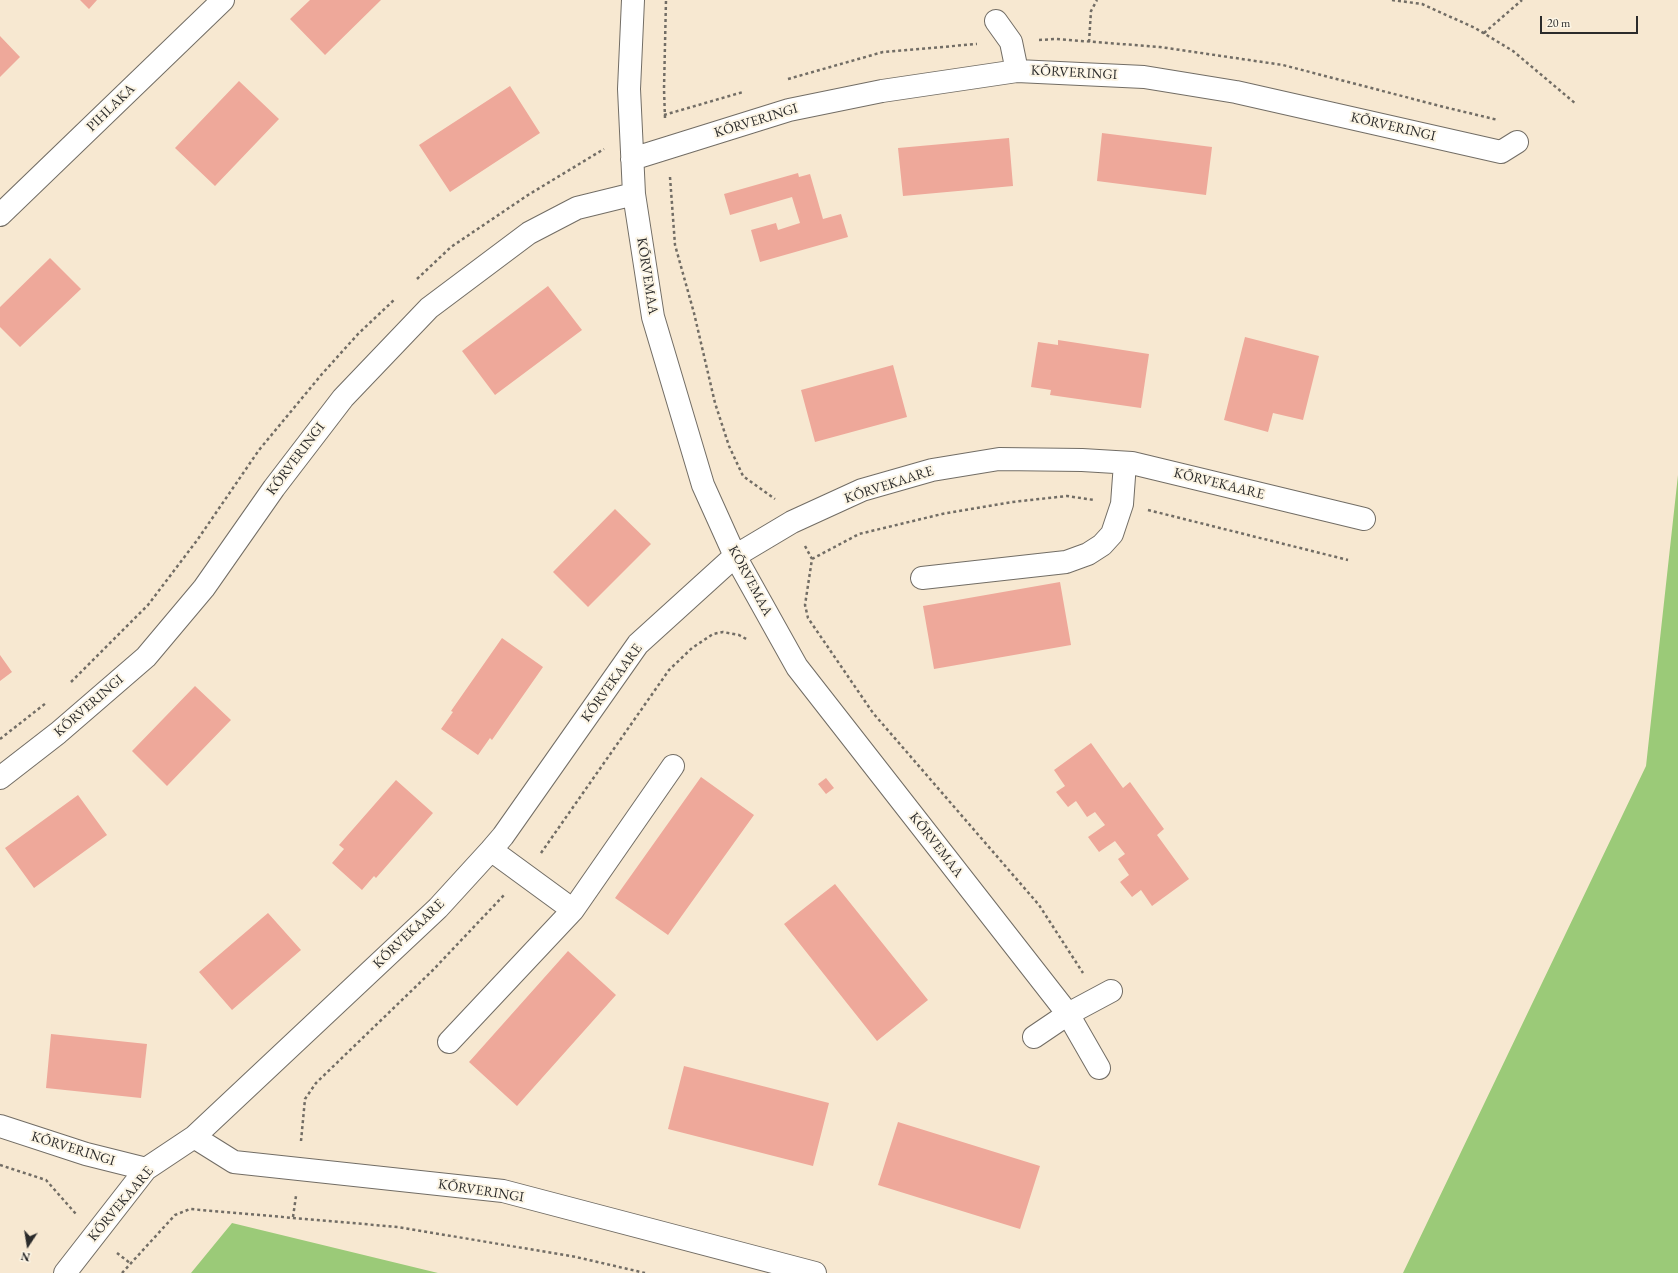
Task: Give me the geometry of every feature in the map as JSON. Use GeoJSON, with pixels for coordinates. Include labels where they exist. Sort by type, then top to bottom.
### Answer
{"type":"FeatureCollection","features":[{"type":"Feature","properties":{"kind":"street","name":"PIHLAKA"},"geometry":{"type":"LineString","coordinates":[[0,215],[223,0]]}},
{"type":"Feature","properties":{"kind":"street","name":"KÕRVEMAA"},"geometry":{"type":"LineString","coordinates":[[633,0],[629,89],[634,194],[653,317],[704,485],[735,556],[797,667],[1068,1014],[1099,1068]]}},
{"type":"Feature","properties":{"kind":"street"},"geometry":{"type":"LineString","coordinates":[[996,21],[1011,42],[1017,70]]}},
{"type":"Feature","properties":{"kind":"street","name":"KÕRVERINGI"},"geometry":{"type":"LineString","coordinates":[[632,159],[789,110],[882,90],[1017,70],[1144,77],[1236,92],[1501,152],[1517,142]]}},
{"type":"Feature","properties":{"kind":"street","name":"KÕRVERINGI"},"geometry":{"type":"LineString","coordinates":[[0,778],[58,733],[146,656],[204,588],[274,488],[343,398],[429,308],[529,233],[577,208],[634,194]]}},
{"type":"Feature","properties":{"kind":"street","name":"KÕRVEKAARE"},"geometry":{"type":"LineString","coordinates":[[65,1273],[146,1169],[194,1137],[438,908],[491,850],[503,836],[638,644],[735,556],[792,522],[862,490],[932,470],[999,459],[1082,460],[1139,465],[1364,519]]}},
{"type":"Feature","properties":{"kind":"street"},"geometry":{"type":"LineString","coordinates":[[922,578],[1066,562],[1088,554],[1102,545],[1112,534],[1122,504],[1125,463]]}},
{"type":"Feature","properties":{"kind":"street"},"geometry":{"type":"LineString","coordinates":[[449,1042],[573,910],[674,766]]}},
{"type":"Feature","properties":{"kind":"street"},"geometry":{"type":"LineString","coordinates":[[491,850],[573,910]]}},
{"type":"Feature","properties":{"kind":"street"},"geometry":{"type":"LineString","coordinates":[[1034,1037],[1068,1014],[1110,991]]}},
{"type":"Feature","properties":{"kind":"street","name":"KÕRVERINGI"},"geometry":{"type":"LineString","coordinates":[[0,1126],[86,1154],[146,1169]]}},
{"type":"Feature","properties":{"kind":"street","name":"KÕRVERINGI"},"geometry":{"type":"LineString","coordinates":[[194,1137],[234,1162],[503,1191],[815,1273]]}},
{"type":"Feature","properties":{"kind":"path"},"geometry":{"type":"LineString","coordinates":[[1089,42],[1091,11],[1097,0]]}},
{"type":"Feature","properties":{"kind":"path"},"geometry":{"type":"LineString","coordinates":[[1392,0],[1422,4],[1484,33],[1512,51],[1576,104]]}},
{"type":"Feature","properties":{"kind":"path"},"geometry":{"type":"LineString","coordinates":[[1484,33],[1522,0]]}},
{"type":"Feature","properties":{"kind":"path"},"geometry":{"type":"LineString","coordinates":[[812,559],[859,534],[942,514],[1012,502],[1067,496],[1122,504],[1348,560]]}},
{"type":"Feature","properties":{"kind":"path"},"geometry":{"type":"LineString","coordinates":[[0,1165],[46,1180],[94,1236],[130,1263]]}},
{"type":"Feature","properties":{"kind":"path"},"geometry":{"type":"LineString","coordinates":[[122,1273],[175,1215],[190,1208],[398,1227],[576,1258],[645,1273]]}},
{"type":"Feature","properties":{"kind":"green space"},"geometry":{"type":"Polygon","coordinates":[[[1678,475],[1678,1273],[1403,1273],[1646,766],[1678,475]]]}},
{"type":"Feature","properties":{"kind":"green space"},"geometry":{"type":"Polygon","coordinates":[[[232,1223],[438,1273],[191,1273],[232,1223]]]}},
{"type":"Feature","properties":{"kind":"building"},"geometry":{"type":"Polygon","coordinates":[[[80,0],[97,0],[89,9],[80,0]]]}},
{"type":"Feature","properties":{"kind":"building"},"geometry":{"type":"Polygon","coordinates":[[[310,0],[381,0],[325,55],[290,19],[310,0]]]}},
{"type":"Feature","properties":{"kind":"building"},"geometry":{"type":"Polygon","coordinates":[[[0,36],[20,57],[0,77],[0,36]]]}},
{"type":"Feature","properties":{"kind":"building"},"geometry":{"type":"Polygon","coordinates":[[[239,81],[279,119],[215,186],[175,148],[239,81]]]}},
{"type":"Feature","properties":{"kind":"building"},"geometry":{"type":"Polygon","coordinates":[[[510,86],[540,133],[450,192],[419,145],[510,86]]]}},
{"type":"Feature","properties":{"kind":"building"},"geometry":{"type":"Polygon","coordinates":[[[1102,133],[1212,147],[1206,195],[1097,181],[1102,133]]]}},
{"type":"Feature","properties":{"kind":"building"},"geometry":{"type":"Polygon","coordinates":[[[1009,138],[1013,186],[903,196],[898,148],[1009,138]]]}},
{"type":"Feature","properties":{"kind":"building"},"geometry":{"type":"Polygon","coordinates":[[[798,173],[799,177],[810,174],[823,219],[841,214],[848,237],[760,262],[751,230],[776,223],[778,230],[800,223],[792,197],[730,215],[724,194],[798,173]]]}},
{"type":"Feature","properties":{"kind":"building"},"geometry":{"type":"Polygon","coordinates":[[[50,258],[81,289],[20,347],[0,327],[0,307],[50,258]]]}},
{"type":"Feature","properties":{"kind":"building"},"geometry":{"type":"Polygon","coordinates":[[[548,286],[582,330],[495,395],[462,351],[548,286]]]}},
{"type":"Feature","properties":{"kind":"building"},"geometry":{"type":"Polygon","coordinates":[[[1245,337],[1319,356],[1303,420],[1273,413],[1268,432],[1224,420],[1245,337]]]}},
{"type":"Feature","properties":{"kind":"building"},"geometry":{"type":"Polygon","coordinates":[[[1058,340],[1149,354],[1141,408],[1050,395],[1051,390],[1031,387],[1038,342],[1058,345],[1058,340]]]}},
{"type":"Feature","properties":{"kind":"building"},"geometry":{"type":"Polygon","coordinates":[[[893,365],[907,417],[815,442],[801,390],[893,365]]]}},
{"type":"Feature","properties":{"kind":"building"},"geometry":{"type":"Polygon","coordinates":[[[615,509],[651,544],[588,607],[553,572],[615,509]]]}},
{"type":"Feature","properties":{"kind":"building"},"geometry":{"type":"Polygon","coordinates":[[[1060,582],[1071,645],[934,669],[923,606],[1060,582]]]}},
{"type":"Feature","properties":{"kind":"building"},"geometry":{"type":"Polygon","coordinates":[[[502,638],[543,667],[492,740],[490,738],[478,755],[441,729],[453,712],[451,711],[502,638]]]}},
{"type":"Feature","properties":{"kind":"building"},"geometry":{"type":"Polygon","coordinates":[[[0,655],[12,672],[0,681],[0,655]]]}},
{"type":"Feature","properties":{"kind":"building"},"geometry":{"type":"Polygon","coordinates":[[[195,686],[231,720],[167,786],[132,751],[195,686]]]}},
{"type":"Feature","properties":{"kind":"building"},"geometry":{"type":"Polygon","coordinates":[[[1091,743],[1123,788],[1130,782],[1164,829],[1157,835],[1189,879],[1152,906],[1141,890],[1132,897],[1120,882],[1129,875],[1118,859],[1125,854],[1115,841],[1099,852],[1088,837],[1105,825],[1095,812],[1087,817],[1076,801],[1068,807],[1056,792],[1065,786],[1054,770],[1091,743]]]}},
{"type":"Feature","properties":{"kind":"building"},"geometry":{"type":"Polygon","coordinates":[[[701,777],[754,815],[668,935],[615,898],[701,777]]]}},
{"type":"Feature","properties":{"kind":"building"},"geometry":{"type":"Polygon","coordinates":[[[826,778],[834,788],[826,794],[818,784],[826,778]]]}},
{"type":"Feature","properties":{"kind":"building"},"geometry":{"type":"Polygon","coordinates":[[[396,780],[433,813],[376,878],[374,876],[362,890],[332,863],[344,849],[339,845],[396,780]]]}},
{"type":"Feature","properties":{"kind":"building"},"geometry":{"type":"Polygon","coordinates":[[[78,795],[107,835],[34,888],[5,848],[78,795]]]}},
{"type":"Feature","properties":{"kind":"building"},"geometry":{"type":"Polygon","coordinates":[[[835,884],[928,1000],[877,1041],[784,924],[835,884]]]}},
{"type":"Feature","properties":{"kind":"building"},"geometry":{"type":"Polygon","coordinates":[[[268,913],[301,950],[232,1010],[199,972],[268,913]]]}},
{"type":"Feature","properties":{"kind":"building"},"geometry":{"type":"Polygon","coordinates":[[[568,951],[616,995],[517,1106],[469,1062],[568,951]]]}},
{"type":"Feature","properties":{"kind":"building"},"geometry":{"type":"Polygon","coordinates":[[[51,1034],[147,1044],[141,1098],[46,1088],[51,1034]]]}},
{"type":"Feature","properties":{"kind":"building"},"geometry":{"type":"Polygon","coordinates":[[[684,1066],[829,1103],[813,1166],[668,1129],[684,1066]]]}},
{"type":"Feature","properties":{"kind":"building"},"geometry":{"type":"Polygon","coordinates":[[[898,1122],[1040,1166],[1020,1229],[878,1185],[898,1122]]]}}]}
